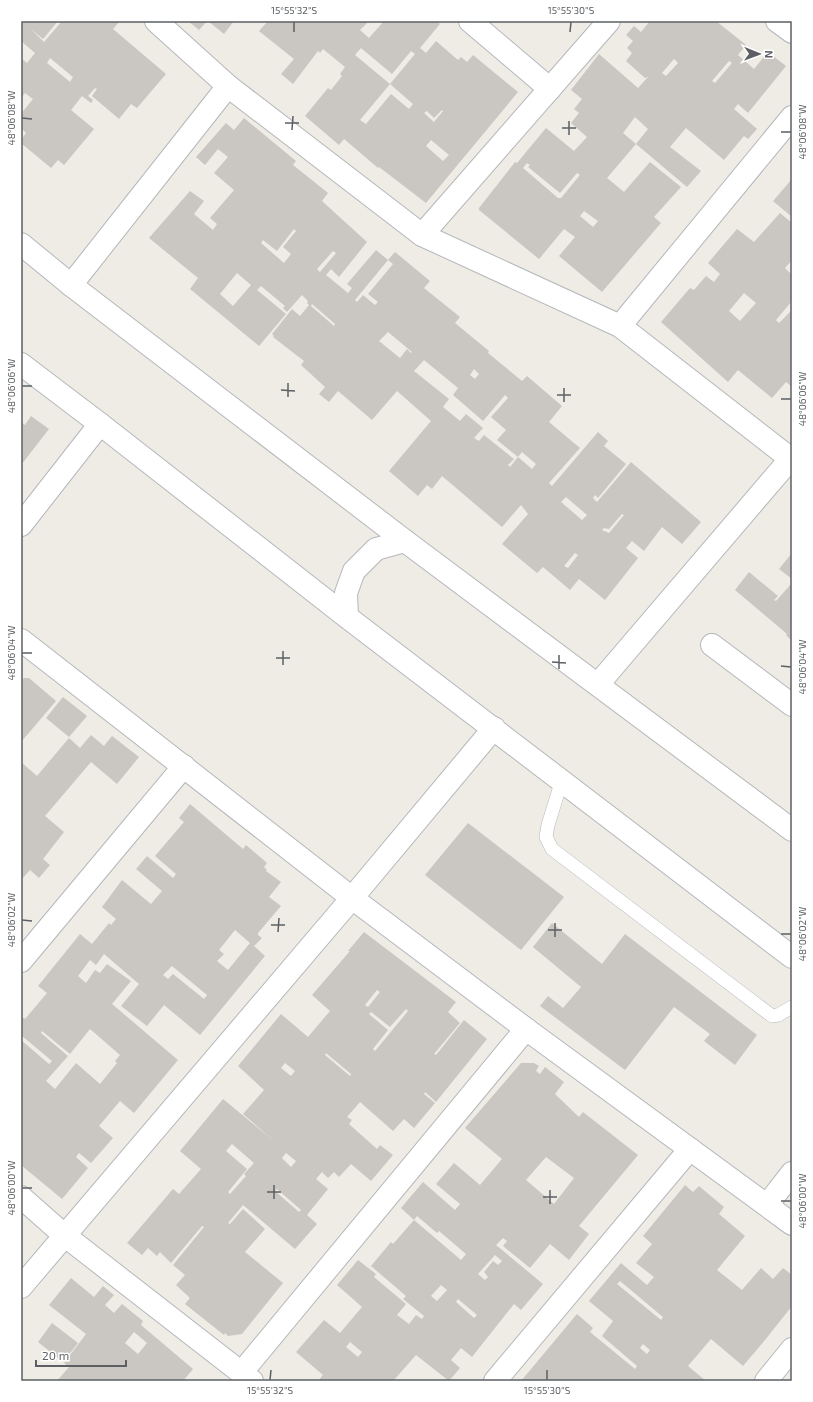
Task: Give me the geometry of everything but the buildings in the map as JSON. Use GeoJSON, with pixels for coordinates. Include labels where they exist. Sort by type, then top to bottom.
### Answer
{"type":"FeatureCollection","features":[{"type":"Feature","properties":{"kind":"street"},"geometry":{"type":"LineString","coordinates":[[156,21],[228,86],[422,235],[620,326],[791,458],[599,683]]}},
{"type":"Feature","properties":{"kind":"street"},"geometry":{"type":"LineString","coordinates":[[470,21],[550,89]]}},
{"type":"Feature","properties":{"kind":"street"},"geometry":{"type":"LineString","coordinates":[[422,235],[609,21]]}},
{"type":"Feature","properties":{"kind":"street"},"geometry":{"type":"LineString","coordinates":[[777,21],[792,32]]}},
{"type":"Feature","properties":{"kind":"street"},"geometry":{"type":"LineString","coordinates":[[71,285],[228,86]]}},
{"type":"Feature","properties":{"kind":"street"},"geometry":{"type":"LineString","coordinates":[[620,326],[792,117]]}},
{"type":"Feature","properties":{"kind":"street"},"geometry":{"type":"LineString","coordinates":[[21,244],[71,285],[405,540],[599,683],[792,830]]}},
{"type":"Feature","properties":{"kind":"street"},"geometry":{"type":"LineString","coordinates":[[21,364],[347,617],[792,957]]}},
{"type":"Feature","properties":{"kind":"street"},"geometry":{"type":"LineString","coordinates":[[21,525],[100,424]]}},
{"type":"Feature","properties":{"kind":"street"},"geometry":{"type":"LineString","coordinates":[[347,617],[346,593],[354,571],[376,549],[405,540]]}},
{"type":"Feature","properties":{"kind":"street"},"geometry":{"type":"LineString","coordinates":[[21,641],[184,766],[352,898],[526,1029],[792,1224]]}},
{"type":"Feature","properties":{"kind":"street"},"geometry":{"type":"LineString","coordinates":[[712,645],[792,705]]}},
{"type":"Feature","properties":{"kind":"street"},"geometry":{"type":"LineString","coordinates":[[21,1287],[352,898],[494,728]]}},
{"type":"Feature","properties":{"kind":"street"},"geometry":{"type":"LineString","coordinates":[[21,961],[184,766]]}},
{"type":"Feature","properties":{"kind":"street"},"geometry":{"type":"LineString","coordinates":[[21,1197],[64,1235],[247,1376],[526,1029]]}},
{"type":"Feature","properties":{"kind":"street"},"geometry":{"type":"LineString","coordinates":[[494,1381],[690,1149]]}},
{"type":"Feature","properties":{"kind":"street"},"geometry":{"type":"LineString","coordinates":[[767,1205],[792,1173]]}},
{"type":"Feature","properties":{"kind":"street"},"geometry":{"type":"LineString","coordinates":[[766,1381],[792,1349]]}},
{"type":"Feature","properties":{"kind":"lane"},"geometry":{"type":"LineString","coordinates":[[562,780],[548,825],[546,837],[552,849],[772,1016],[778,1015],[792,1007]]}}]}
